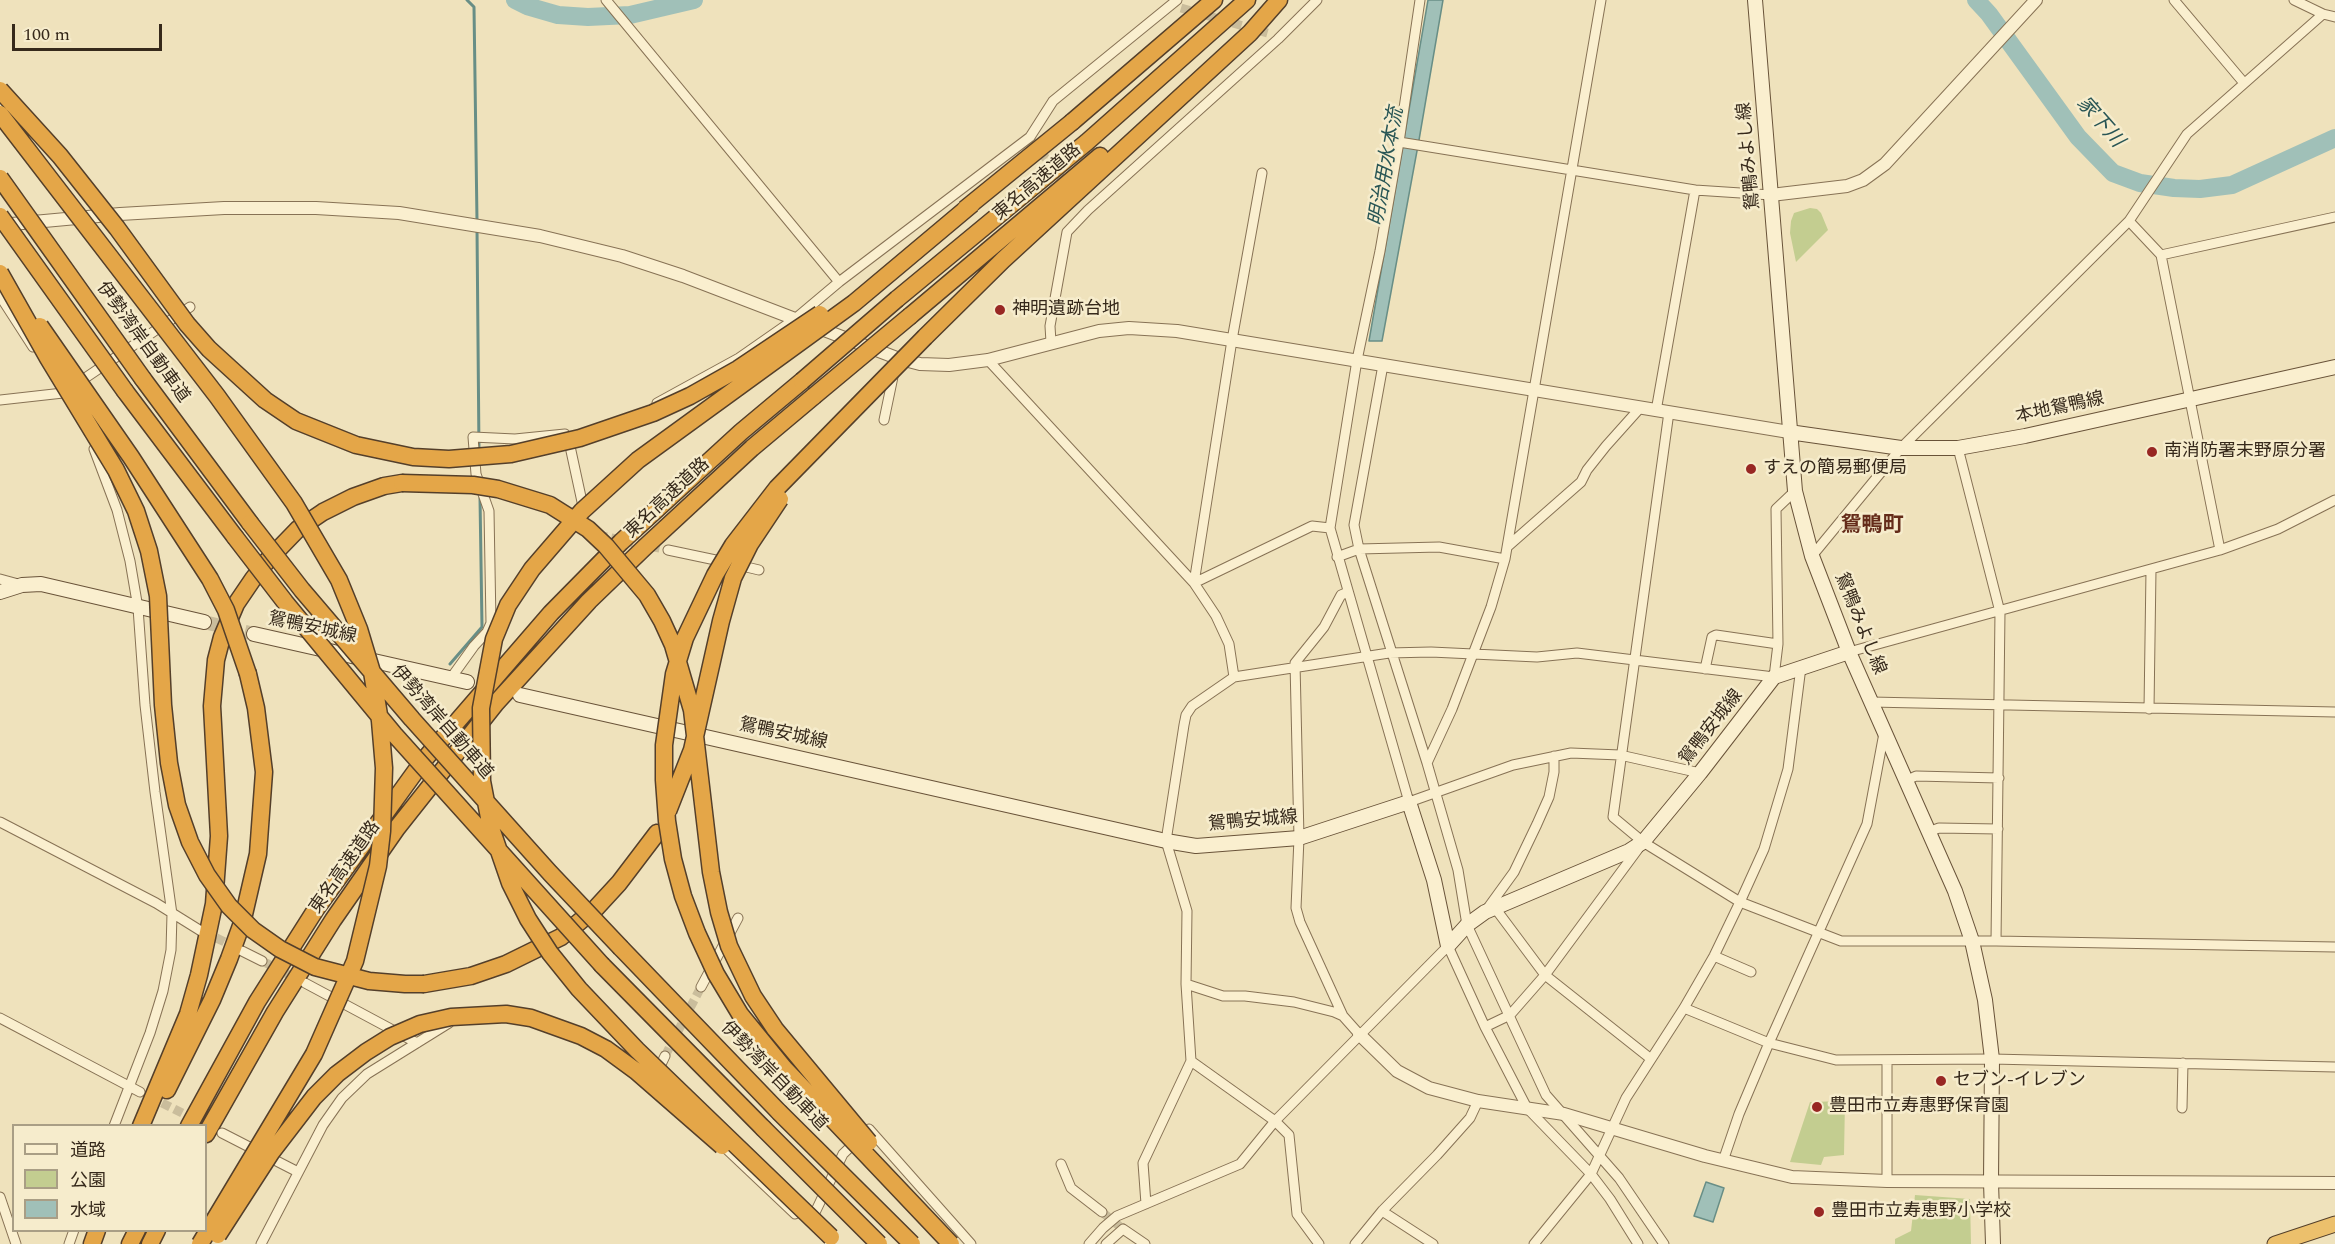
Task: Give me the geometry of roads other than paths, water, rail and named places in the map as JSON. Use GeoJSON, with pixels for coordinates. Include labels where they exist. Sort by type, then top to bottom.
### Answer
{"type":"FeatureCollection","features":[{"type":"Feature","properties":{"kind":"highway"},"geometry":{"type":"LineString","coordinates":[[832,1242],[637,1050],[579,989],[550,954],[528,919],[510,883],[491,828],[482,781],[480,745],[483,699],[494,639],[508,605],[532,569],[582,511],[638,460],[854,303],[1072,122],[1214,0]]}},
{"type":"Feature","properties":{"kind":"highway","name":"東名高速道路"},"geometry":{"type":"LineString","coordinates":[[190,1124],[257,1002],[316,909],[423,760],[544,621],[621,542],[733,440],[897,299],[1078,150],[1247,0]]}},
{"type":"Feature","properties":{"kind":"highway"},"geometry":{"type":"LineString","coordinates":[[953,1244],[784,1068],[740,1014],[716,974],[697,933],[681,887],[667,821],[664,745],[674,674],[693,619],[715,575],[755,514],[777,488],[1003,260],[1250,33],[1277,0]]}},
{"type":"Feature","properties":{"kind":"highway","name":"東名高速道路"},"geometry":{"type":"LineString","coordinates":[[214,1133],[275,1012],[333,920],[397,828],[496,703],[589,601],[752,448],[1124,136],[1277,0]]}},
{"type":"Feature","properties":{"kind":"highway"},"geometry":{"type":"LineString","coordinates":[[0,90],[60,156],[117,228],[187,324],[237,376],[265,400],[296,421],[356,445],[413,457],[449,459],[512,454],[580,438],[653,413],[738,369],[836,303],[972,204]]}},
{"type":"Feature","properties":{"kind":"highway"},"geometry":{"type":"LineString","coordinates":[[0,114],[217,396],[294,503],[339,580],[359,629],[372,672],[380,721],[384,768],[382,831],[378,866],[355,962],[314,1054],[200,1244]]}},
{"type":"Feature","properties":{"kind":"highway","name":"伊勢湾岸自動車道"},"geometry":{"type":"LineString","coordinates":[[0,178],[143,379],[250,523],[404,711],[621,948],[779,1112],[912,1244]]}},
{"type":"Feature","properties":{"kind":"highway"},"geometry":{"type":"LineString","coordinates":[[0,216],[125,391],[235,537],[285,602],[394,734],[602,965],[879,1244]]}},
{"type":"Feature","properties":{"kind":"highway"},"geometry":{"type":"LineString","coordinates":[[0,268],[131,456],[210,579],[226,610],[248,674],[256,708],[264,772],[261,830],[251,888],[238,932],[212,1000],[150,1124]]}},
{"type":"Feature","properties":{"kind":"highway"},"geometry":{"type":"LineString","coordinates":[[0,273],[42,349],[116,470],[136,511],[149,551],[158,596],[163,705],[169,763],[180,814],[190,842],[207,874],[229,906],[253,930],[280,949],[315,967],[358,978],[424,984],[471,976],[497,967],[542,948],[561,937],[596,908],[619,883],[657,833],[692,750],[733,578],[750,544],[784,493],[836,428]]}},
{"type":"Feature","properties":{"kind":"highway"},"geometry":{"type":"LineString","coordinates":[[141,1124],[188,1014],[214,904],[219,836],[212,706],[214,672],[222,637],[236,604],[267,561],[298,529],[345,500],[368,491],[402,483],[498,489],[550,506],[588,528],[647,595],[662,621],[683,673],[699,755],[711,872],[729,946],[740,970],[753,996],[794,1054],[903,1180],[953,1244]]}},
{"type":"Feature","properties":{"kind":"highway"},"geometry":{"type":"LineString","coordinates":[[212,1244],[271,1152],[314,1097],[337,1074],[390,1036],[420,1024],[478,1014],[506,1014],[531,1018],[558,1026],[606,1049],[636,1071],[832,1242]]}},
{"type":"Feature","properties":{"kind":"highway"},"geometry":{"type":"LineString","coordinates":[[2275,1244],[2335,1224]]}},
{"type":"Feature","properties":{"kind":"highway"},"geometry":{"type":"LineString","coordinates":[[2307,1244],[2335,1234]]}},
{"type":"Feature","properties":{"kind":"main road","name":"鴛鴨みよし線"},"geometry":{"type":"LineString","coordinates":[[1755,0],[1794,491],[1812,555],[1849,652],[1954,891],[1972,941],[1985,1000],[1992,1059],[1993,1244]]}},
{"type":"Feature","properties":{"kind":"main road","name":"本地鴛鴨線"},"geometry":{"type":"LineString","coordinates":[[1789,432],[1901,448],[1958,448],[2025,436],[2335,367]]}},
{"type":"Feature","properties":{"kind":"main road"},"geometry":{"type":"LineString","coordinates":[[0,592],[22,585],[41,584],[204,622]]}},
{"type":"Feature","properties":{"kind":"main road","name":"鴛鴨安城線"},"geometry":{"type":"LineString","coordinates":[[254,634],[467,682]]}},
{"type":"Feature","properties":{"kind":"main road"},"geometry":{"type":"LineString","coordinates":[[1774,677],[1849,652]]}},
{"type":"Feature","properties":{"kind":"main road","name":"鴛鴨安城線"},"geometry":{"type":"LineString","coordinates":[[1450,944],[1466,927],[1490,910],[1629,851],[1643,842],[1774,677]]}},
{"type":"Feature","properties":{"kind":"main road","name":"鴛鴨安城線"},"geometry":{"type":"LineString","coordinates":[[520,695],[1196,846],[1299,838],[1412,801]]}},
{"type":"Feature","properties":{"kind":"main road"},"geometry":{"type":"LineString","coordinates":[[1412,801],[1450,944]]}},
{"type":"Feature","properties":{"kind":"street"},"geometry":{"type":"LineString","coordinates":[[606,0],[839,282]]}},
{"type":"Feature","properties":{"kind":"street"},"geometry":{"type":"LineString","coordinates":[[1051,342],[1050,326],[1067,232],[1274,37],[1317,0]]}},
{"type":"Feature","properties":{"kind":"street"},"geometry":{"type":"LineString","coordinates":[[1420,0],[1380,251],[1330,528],[1412,801],[1513,765],[1571,753],[1620,755],[1700,773]]}},
{"type":"Feature","properties":{"kind":"street"},"geometry":{"type":"LineString","coordinates":[[1427,763],[1452,709],[1491,607],[1505,559],[1601,0]]}},
{"type":"Feature","properties":{"kind":"street"},"geometry":{"type":"LineString","coordinates":[[1398,142],[1695,190],[1771,195],[1847,186],[1863,180],[1885,164],[2036,0]]}},
{"type":"Feature","properties":{"kind":"street"},"geometry":{"type":"LineString","coordinates":[[2174,0],[2244,83]]}},
{"type":"Feature","properties":{"kind":"street"},"geometry":{"type":"LineString","coordinates":[[2294,0],[2323,14],[2335,17]]}},
{"type":"Feature","properties":{"kind":"street"},"geometry":{"type":"LineString","coordinates":[[452,678],[492,623],[489,511],[476,474],[473,437],[515,439],[567,434],[648,408],[739,358],[795,319],[839,282],[1031,139],[1053,101],[1177,4]]}},
{"type":"Feature","properties":{"kind":"street"},"geometry":{"type":"LineString","coordinates":[[1812,555],[1901,448],[2129,221],[2187,134],[2323,14]]}},
{"type":"Feature","properties":{"kind":"street"},"geometry":{"type":"LineString","coordinates":[[1194,583],[1232,340],[1262,173]]}},
{"type":"Feature","properties":{"kind":"street"},"geometry":{"type":"LineString","coordinates":[[1656,411],[1695,190]]}},
{"type":"Feature","properties":{"kind":"street"},"geometry":{"type":"LineString","coordinates":[[1077,198],[1088,210]]}},
{"type":"Feature","properties":{"kind":"street"},"geometry":{"type":"LineString","coordinates":[[0,225],[213,208],[316,208],[399,213],[540,236],[622,256],[683,276],[897,358],[920,364],[949,365],[988,360],[1099,331],[1129,328],[1177,331],[1789,432]]}},
{"type":"Feature","properties":{"kind":"street"},"geometry":{"type":"LineString","coordinates":[[2161,255],[2335,217]]}},
{"type":"Feature","properties":{"kind":"street"},"geometry":{"type":"LineString","coordinates":[[2129,221],[2161,255],[2220,550]]}},
{"type":"Feature","properties":{"kind":"street"},"geometry":{"type":"LineString","coordinates":[[0,296],[63,393],[98,455],[124,535],[138,608],[146,716],[172,914],[171,950],[163,991],[150,1033],[114,1124]]}},
{"type":"Feature","properties":{"kind":"street"},"geometry":{"type":"LineString","coordinates":[[0,400],[63,393],[190,307]]}},
{"type":"Feature","properties":{"kind":"street"},"geometry":{"type":"LineString","coordinates":[[884,420],[897,358]]}},
{"type":"Feature","properties":{"kind":"street"},"geometry":{"type":"LineString","coordinates":[[988,360],[1194,583],[1216,616],[1229,644],[1233,677]]}},
{"type":"Feature","properties":{"kind":"street"},"geometry":{"type":"LineString","coordinates":[[1381,365],[1354,525],[1359,549],[1427,763],[1433,792],[1458,870],[1466,927],[1510,1015],[1546,1095],[1619,1178],[1664,1244]]}},
{"type":"Feature","properties":{"kind":"street"},"geometry":{"type":"LineString","coordinates":[[1507,547],[1581,482],[1587,470],[1606,446],[1640,408]]}},
{"type":"Feature","properties":{"kind":"street"},"geometry":{"type":"LineString","coordinates":[[1669,412],[1613,818],[1643,842],[1740,902],[1841,941],[1996,941],[2335,947]]}},
{"type":"Feature","properties":{"kind":"street"},"geometry":{"type":"LineString","coordinates":[[567,434],[585,518],[591,529]]}},
{"type":"Feature","properties":{"kind":"street"},"geometry":{"type":"LineString","coordinates":[[1958,448],[2000,612],[1996,941]]}},
{"type":"Feature","properties":{"kind":"street"},"geometry":{"type":"LineString","coordinates":[[1146,1204],[1143,1163],[1191,1061],[1186,984],[1187,911],[1166,841],[1186,714],[1192,706],[1233,677],[1391,653],[1431,652],[1471,656],[1537,657],[1576,653],[1635,662],[1774,677],[1778,644],[1776,509],[1794,491]]}},
{"type":"Feature","properties":{"kind":"street"},"geometry":{"type":"LineString","coordinates":[[1849,652],[2220,550],[2278,530],[2335,500]]}},
{"type":"Feature","properties":{"kind":"street"},"geometry":{"type":"LineString","coordinates":[[1194,583],[1312,526],[1330,528]]}},
{"type":"Feature","properties":{"kind":"street"},"geometry":{"type":"LineString","coordinates":[[1337,557],[1359,549],[1439,547],[1505,559]]}},
{"type":"Feature","properties":{"kind":"street"},"geometry":{"type":"LineString","coordinates":[[668,550],[759,570]]}},
{"type":"Feature","properties":{"kind":"street"},"geometry":{"type":"LineString","coordinates":[[2149,709],[2151,570]]}},
{"type":"Feature","properties":{"kind":"street"},"geometry":{"type":"LineString","coordinates":[[0,579],[22,585]]}},
{"type":"Feature","properties":{"kind":"street"},"geometry":{"type":"LineString","coordinates":[[1348,591],[1341,595],[1324,627],[1295,663],[1299,838],[1296,908],[1343,1016],[1397,1071],[1429,1088],[1478,1101],[1564,1114],[1611,1130],[1792,1177],[1887,1181],[2335,1183]]}},
{"type":"Feature","properties":{"kind":"street"},"geometry":{"type":"LineString","coordinates":[[1705,669],[1712,637],[1716,635],[1778,644]]}},
{"type":"Feature","properties":{"kind":"street"},"geometry":{"type":"LineString","coordinates":[[1534,1244],[1591,1174],[1626,1098],[1684,1008],[1714,956],[1740,902],[1764,849],[1788,769],[1802,666]]}},
{"type":"Feature","properties":{"kind":"street"},"geometry":{"type":"LineString","coordinates":[[1871,702],[2335,712]]}},
{"type":"Feature","properties":{"kind":"street"},"geometry":{"type":"LineString","coordinates":[[1724,1161],[1739,1114],[1769,1043],[1816,933],[1867,824],[1884,733]]}},
{"type":"Feature","properties":{"kind":"street"},"geometry":{"type":"LineString","coordinates":[[1554,756],[1554,772],[1549,797],[1514,872],[1490,910],[1545,975],[1651,1059]]}},
{"type":"Feature","properties":{"kind":"street"},"geometry":{"type":"LineString","coordinates":[[1905,781],[1916,776],[1999,778]]}},
{"type":"Feature","properties":{"kind":"street"},"geometry":{"type":"LineString","coordinates":[[0,822],[156,903],[201,931]]}},
{"type":"Feature","properties":{"kind":"street"},"geometry":{"type":"LineString","coordinates":[[1928,832],[1939,828],[1998,829]]}},
{"type":"Feature","properties":{"kind":"street"},"geometry":{"type":"LineString","coordinates":[[1485,1027],[1510,1015],[1545,975],[1643,842]]}},
{"type":"Feature","properties":{"kind":"street"},"geometry":{"type":"LineString","coordinates":[[701,987],[738,918]]}},
{"type":"Feature","properties":{"kind":"street"},"geometry":{"type":"LineString","coordinates":[[1089,1244],[1102,1227],[1117,1216],[1240,1164],[1275,1121],[1450,944],[1485,1027],[1532,1110],[1591,1174],[1610,1199],[1638,1244]]}},
{"type":"Feature","properties":{"kind":"street"},"geometry":{"type":"LineString","coordinates":[[242,951],[262,961]]}},
{"type":"Feature","properties":{"kind":"street"},"geometry":{"type":"LineString","coordinates":[[1714,956],[1751,972]]}},
{"type":"Feature","properties":{"kind":"street"},"geometry":{"type":"LineString","coordinates":[[305,983],[417,1042]]}},
{"type":"Feature","properties":{"kind":"street"},"geometry":{"type":"LineString","coordinates":[[1186,984],[1223,996],[1245,996],[1294,1002],[1343,1016]]}},
{"type":"Feature","properties":{"kind":"street"},"geometry":{"type":"LineString","coordinates":[[1684,1008],[1769,1043],[1836,1060],[1992,1059],[2335,1067]]}},
{"type":"Feature","properties":{"kind":"street"},"geometry":{"type":"LineString","coordinates":[[261,1244],[323,1125],[342,1098],[367,1074],[417,1042],[468,1014],[477,1011],[505,1010],[537,1015],[600,1042],[653,1080],[809,1226],[832,1242]]}},
{"type":"Feature","properties":{"kind":"street"},"geometry":{"type":"LineString","coordinates":[[0,1017],[140,1092]]}},
{"type":"Feature","properties":{"kind":"street"},"geometry":{"type":"LineString","coordinates":[[653,1080],[665,1056]]}},
{"type":"Feature","properties":{"kind":"street"},"geometry":{"type":"LineString","coordinates":[[1887,1060],[1887,1181]]}},
{"type":"Feature","properties":{"kind":"street"},"geometry":{"type":"LineString","coordinates":[[1191,1061],[1275,1121],[1289,1135],[1297,1214],[1319,1244]]}},
{"type":"Feature","properties":{"kind":"street"},"geometry":{"type":"LineString","coordinates":[[2182,1108],[2183,1064]]}},
{"type":"Feature","properties":{"kind":"street"},"geometry":{"type":"LineString","coordinates":[[1355,1244],[1382,1211],[1470,1118],[1478,1101]]}},
{"type":"Feature","properties":{"kind":"street"},"geometry":{"type":"LineString","coordinates":[[809,1226],[843,1154],[869,1129],[971,1244]]}},
{"type":"Feature","properties":{"kind":"street"},"geometry":{"type":"LineString","coordinates":[[214,1133],[298,1172]]}},
{"type":"Feature","properties":{"kind":"street"},"geometry":{"type":"LineString","coordinates":[[1061,1164],[1071,1188],[1102,1212]]}},
{"type":"Feature","properties":{"kind":"street"},"geometry":{"type":"LineString","coordinates":[[0,1197],[16,1244]]}},
{"type":"Feature","properties":{"kind":"street"},"geometry":{"type":"LineString","coordinates":[[1382,1211],[1433,1244]]}},
{"type":"Feature","properties":{"kind":"street"},"geometry":{"type":"LineString","coordinates":[[1106,1244],[1123,1229],[1145,1244]]}},
{"type":"Feature","properties":{"kind":"water","name":"明治用水本流"},"geometry":{"type":"Polygon","coordinates":[[[1428,0],[1443,0],[1419,140],[1382,341],[1369,341],[1428,0]]]}},
{"type":"Feature","properties":{"kind":"water"},"geometry":{"type":"Polygon","coordinates":[[[1706,1182],[1724,1188],[1713,1222],[1694,1216],[1706,1182]]]}},
{"type":"Feature","properties":{"kind":"waterway"},"geometry":{"type":"LineString","coordinates":[[467,0],[474,7],[477,221]]}},
{"type":"Feature","properties":{"kind":"waterway","name":"家下川"},"geometry":{"type":"LineString","coordinates":[[515,0],[558,15],[588,17],[630,15],[694,0]]}},
{"type":"Feature","properties":{"kind":"waterway","name":"家下川"},"geometry":{"type":"LineString","coordinates":[[1976,0],[1989,14],[2078,137],[2113,173],[2140,183],[2174,188],[2200,189],[2232,185],[2335,138]]}},
{"type":"Feature","properties":{"kind":"waterway"},"geometry":{"type":"LineString","coordinates":[[477,228],[479,452]]}},
{"type":"Feature","properties":{"kind":"waterway"},"geometry":{"type":"LineString","coordinates":[[450,664],[482,627],[480,498]]}},
{"type":"Feature","properties":{"kind":"tunnel"},"geometry":{"type":"LineString","coordinates":[[1181,8],[1271,34]]}},
{"type":"Feature","properties":{"kind":"tunnel"},"geometry":{"type":"LineString","coordinates":[[1032,141],[1068,186]]}},
{"type":"Feature","properties":{"kind":"tunnel"},"geometry":{"type":"LineString","coordinates":[[598,535],[668,550]]}},
{"type":"Feature","properties":{"kind":"tunnel"},"geometry":{"type":"LineString","coordinates":[[204,622],[254,634]]}},
{"type":"Feature","properties":{"kind":"tunnel"},"geometry":{"type":"LineString","coordinates":[[204,932],[235,947]]}},
{"type":"Feature","properties":{"kind":"tunnel"},"geometry":{"type":"LineString","coordinates":[[262,961],[297,979]]}},
{"type":"Feature","properties":{"kind":"tunnel"},"geometry":{"type":"LineString","coordinates":[[665,1056],[701,987]]}},
{"type":"Feature","properties":{"kind":"tunnel"},"geometry":{"type":"LineString","coordinates":[[150,1097],[204,1124]]}},
{"type":"Feature","properties":{"kind":"tunnel"},"geometry":{"type":"LineString","coordinates":[[207,1126],[222,1133]]}},
{"type":"Feature","properties":{"kind":"tunnel"},"geometry":{"type":"LineString","coordinates":[[1102,1212],[1123,1229]]}},
{"type":"Feature","properties":{"kind":"place","name":"神明遺跡台地"},"geometry":{"type":"Point","coordinates":[1000,310]}},
{"type":"Feature","properties":{"kind":"place","name":"南消防署末野原分署"},"geometry":{"type":"Point","coordinates":[2152,452]}},
{"type":"Feature","properties":{"kind":"place","name":"すえの簡易郵便局"},"geometry":{"type":"Point","coordinates":[1751,469]}},
{"type":"Feature","properties":{"kind":"place","name":"セブン-イレブン"},"geometry":{"type":"Point","coordinates":[1941,1081]}},
{"type":"Feature","properties":{"kind":"place","name":"豊田市立寿惠野保育園"},"geometry":{"type":"Point","coordinates":[1817,1107]}},
{"type":"Feature","properties":{"kind":"place","name":"豊田市立寿恵野小学校"},"geometry":{"type":"Point","coordinates":[1819,1212]}},
{"type":"Feature","properties":{"kind":"district","name":"鴛鴨町"},"geometry":{"type":"Point","coordinates":[1872,527]}}]}
